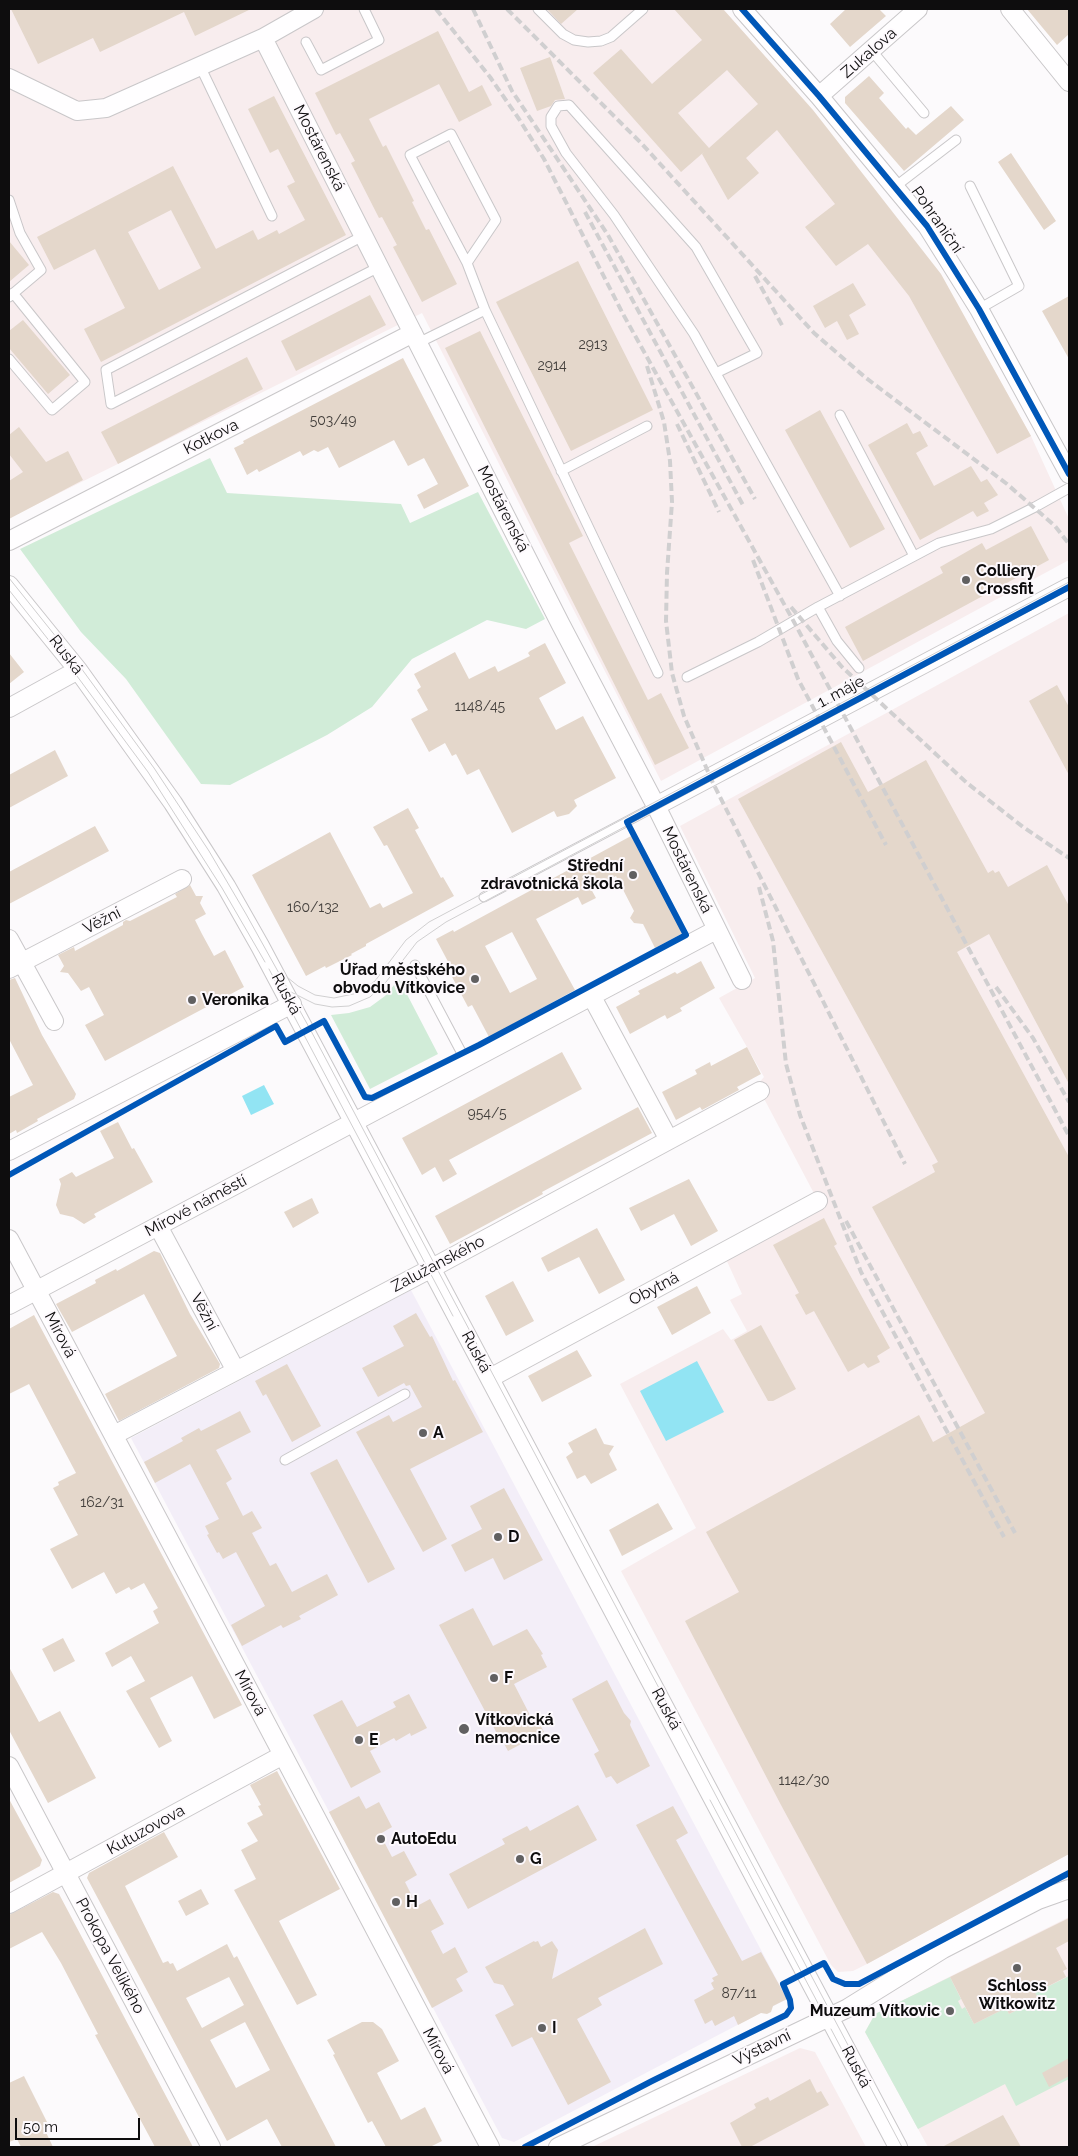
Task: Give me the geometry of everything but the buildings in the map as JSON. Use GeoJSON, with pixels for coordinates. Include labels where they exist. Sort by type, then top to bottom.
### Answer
{"type":"FeatureCollection","features":[{"type":"Feature","properties":{"kind":"street"},"geometry":{"type":"LineString","coordinates":[[9,78],[77,110],[106,108],[263,38],[314,9]]}},
{"type":"Feature","properties":{"kind":"street","name":"Pohraniční"},"geometry":{"type":"LineString","coordinates":[[742,9],[896,186],[932,233],[979,309],[1069,474]]}},
{"type":"Feature","properties":{"kind":"street","name":"Zukalova"},"geometry":{"type":"LineString","coordinates":[[819,96],[918,9]]}},
{"type":"Feature","properties":{"kind":"street"},"geometry":{"type":"LineString","coordinates":[[1010,9],[1069,82]]}},
{"type":"Feature","properties":{"kind":"street","name":"Mostárenská"},"geometry":{"type":"LineString","coordinates":[[263,38],[656,806],[742,980]]}},
{"type":"Feature","properties":{"kind":"street","name":"Kotkova"},"geometry":{"type":"LineString","coordinates":[[9,541],[416,338]]}},
{"type":"Feature","properties":{"kind":"street","name":"Ruská"},"geometry":{"type":"LineString","coordinates":[[9,584],[78,670],[179,811],[226,886],[355,1122],[898,2147]]}},
{"type":"Feature","properties":{"kind":"street","name":"1. máje"},"geometry":{"type":"LineString","coordinates":[[656,806],[1069,586]]}},
{"type":"Feature","properties":{"kind":"street"},"geometry":{"type":"LineString","coordinates":[[9,708],[78,670]]}},
{"type":"Feature","properties":{"kind":"street","name":"Věžní"},"geometry":{"type":"LineString","coordinates":[[15,965],[182,879]]}},
{"type":"Feature","properties":{"kind":"street","name":"Mírové náměstí"},"geometry":{"type":"LineString","coordinates":[[9,1305],[716,930]]}},
{"type":"Feature","properties":{"kind":"street"},"geometry":{"type":"LineString","coordinates":[[9,939],[15,965],[54,1021]]}},
{"type":"Feature","properties":{"kind":"street"},"geometry":{"type":"LineString","coordinates":[[592,996],[669,1140]]}},
{"type":"Feature","properties":{"kind":"street"},"geometry":{"type":"LineString","coordinates":[[9,1151],[292,1004]]}},
{"type":"Feature","properties":{"kind":"street","name":"Zalužanského"},"geometry":{"type":"LineString","coordinates":[[114,1434],[432,1268],[760,1091]]}},
{"type":"Feature","properties":{"kind":"street","name":"Obytná"},"geometry":{"type":"LineString","coordinates":[[490,1378],[818,1201]]}},
{"type":"Feature","properties":{"kind":"street","name":"Věžní"},"geometry":{"type":"LineString","coordinates":[[158,1226],[236,1371]]}},
{"type":"Feature","properties":{"kind":"street","name":"Mírová"},"geometry":{"type":"LineString","coordinates":[[9,1239],[114,1434],[490,2147]]}},
{"type":"Feature","properties":{"kind":"street","name":"Kutuzovova"},"geometry":{"type":"LineString","coordinates":[[9,1904],[283,1755]]}},
{"type":"Feature","properties":{"kind":"street","name":"Prokopa Velikého"},"geometry":{"type":"LineString","coordinates":[[9,1766],[211,2147]]}},
{"type":"Feature","properties":{"kind":"street","name":"Výstavní"},"geometry":{"type":"LineString","coordinates":[[558,2147],[863,2000],[943,1949],[1038,1900],[1069,1889]]}},
{"type":"Feature","properties":{"kind":"lane"},"geometry":{"type":"LineString","coordinates":[[306,42],[322,70],[380,40],[364,9]]}},
{"type":"Feature","properties":{"kind":"lane"},"geometry":{"type":"LineString","coordinates":[[538,9],[562,34],[574,40],[588,42],[601,41],[611,37],[643,9]]}},
{"type":"Feature","properties":{"kind":"lane"},"geometry":{"type":"LineString","coordinates":[[872,50],[924,113]]}},
{"type":"Feature","properties":{"kind":"lane"},"geometry":{"type":"LineString","coordinates":[[200,66],[272,216]]}},
{"type":"Feature","properties":{"kind":"lane"},"geometry":{"type":"LineString","coordinates":[[716,374],[757,353],[696,247],[569,105],[558,106],[551,117],[551,126],[566,153],[614,215],[694,334],[716,374],[840,596]]}},
{"type":"Feature","properties":{"kind":"lane"},"geometry":{"type":"LineString","coordinates":[[467,264],[496,220],[451,134],[410,155],[467,264],[484,310],[658,674]]}},
{"type":"Feature","properties":{"kind":"lane"},"geometry":{"type":"LineString","coordinates":[[896,186],[956,140]]}},
{"type":"Feature","properties":{"kind":"lane"},"geometry":{"type":"LineString","coordinates":[[970,186],[1018,286],[979,309]]}},
{"type":"Feature","properties":{"kind":"lane"},"geometry":{"type":"LineString","coordinates":[[9,200],[20,233],[41,270],[11,295],[85,382],[52,410],[9,359]]}},
{"type":"Feature","properties":{"kind":"lane"},"geometry":{"type":"LineString","coordinates":[[363,236],[106,370],[111,404],[379,267]]}},
{"type":"Feature","properties":{"kind":"lane"},"geometry":{"type":"LineString","coordinates":[[416,338],[484,310]]}},
{"type":"Feature","properties":{"kind":"lane"},"geometry":{"type":"LineString","coordinates":[[840,415],[914,556]]}},
{"type":"Feature","properties":{"kind":"lane"},"geometry":{"type":"LineString","coordinates":[[561,471],[648,426]]}},
{"type":"Feature","properties":{"kind":"lane"},"geometry":{"type":"LineString","coordinates":[[687,677],[758,642],[818,607],[939,543],[991,529],[1069,488]]}},
{"type":"Feature","properties":{"kind":"lane"},"geometry":{"type":"LineString","coordinates":[[818,607],[837,641],[859,668]]}},
{"type":"Feature","properties":{"kind":"lane","name":"1. máje"},"geometry":{"type":"LineString","coordinates":[[484,897],[656,806]]}},
{"type":"Feature","properties":{"kind":"lane"},"geometry":{"type":"LineString","coordinates":[[415,965],[466,1063]]}},
{"type":"Feature","properties":{"kind":"lane"},"geometry":{"type":"LineString","coordinates":[[285,1460],[405,1394]]}},
{"type":"Feature","properties":{"kind":"shaded area"},"geometry":{"type":"Polygon","coordinates":[[[9,9],[723,9],[814,112],[942,277],[1031,436],[1069,519],[1069,560],[661,781],[422,313],[9,518],[9,9]]]}},
{"type":"Feature","properties":{"kind":"shaded area"},"geometry":{"type":"Polygon","coordinates":[[[1069,613],[1069,1854],[867,1964],[853,1971],[838,1972],[831,1965],[621,1571],[696,1528],[620,1384],[723,1329],[731,1340],[747,1331],[730,1300],[742,1294],[725,1257],[818,1201],[757,1085],[764,1077],[719,998],[755,978],[680,826],[1069,613]]]}},
{"type":"Feature","properties":{"kind":"shaded area","name":"Vítkovická nemocnice"},"geometry":{"type":"Polygon","coordinates":[[[411,1290],[787,1999],[514,2142],[502,2138],[131,1438],[411,1290]]]}},
{"type":"Feature","properties":{"kind":"shaded area"},"geometry":{"type":"Polygon","coordinates":[[[1069,1917],[1069,2147],[928,2147],[865,2032],[875,2014],[1069,1917]]]}},
{"type":"Feature","properties":{"kind":"shaded area"},"geometry":{"type":"Polygon","coordinates":[[[800,2048],[815,2052],[866,2147],[592,2147],[800,2048]]]}},
{"type":"Feature","properties":{"kind":"green space"},"geometry":{"type":"Polygon","coordinates":[[[210,458],[227,493],[401,504],[410,523],[478,492],[545,619],[526,629],[487,620],[412,659],[372,707],[327,735],[230,785],[201,784],[126,679],[81,632],[20,549],[210,458]]]}},
{"type":"Feature","properties":{"kind":"green space"},"geometry":{"type":"Polygon","coordinates":[[[399,979],[438,1054],[370,1089],[331,1015],[349,1013],[370,1007],[385,996],[399,979]]]}},
{"type":"Feature","properties":{"kind":"green space"},"geometry":{"type":"Polygon","coordinates":[[[1069,1976],[1069,2079],[1016,2106],[1005,2084],[918,2129],[865,2032],[875,2014],[950,1977],[961,1999],[958,2001],[962,2009],[965,2007],[974,2024],[1006,2008],[1009,2014],[1038,2000],[1035,1993],[1069,1976]]]}},
{"type":"Feature","properties":{"kind":"water"},"geometry":{"type":"Polygon","coordinates":[[[264,1085],[274,1104],[251,1115],[242,1096],[264,1085]]]}},
{"type":"Feature","properties":{"kind":"water"},"geometry":{"type":"Polygon","coordinates":[[[697,1361],[724,1412],[666,1441],[640,1391],[697,1361]]]}},
{"type":"Feature","properties":{"kind":"tram line"},"geometry":{"type":"LineString","coordinates":[[9,578],[81,668],[154,768],[209,851],[246,914],[310,1029],[902,2147]]}},
{"type":"Feature","properties":{"kind":"tram line"},"geometry":{"type":"LineString","coordinates":[[282,973],[298,986],[315,995],[334,998],[358,993],[375,981],[406,940],[429,922],[1069,582]]}},
{"type":"Feature","properties":{"kind":"tram line"},"geometry":{"type":"LineString","coordinates":[[9,590],[74,672],[148,772],[222,888],[265,962]]}},
{"type":"Feature","properties":{"kind":"tram line"},"geometry":{"type":"LineString","coordinates":[[291,992],[315,1004],[332,1007],[349,1006],[370,997],[386,982],[417,942],[446,922],[1069,590]]}},
{"type":"Feature","properties":{"kind":"tram line"},"geometry":{"type":"LineString","coordinates":[[269,969],[453,1316]]}},
{"type":"Feature","properties":{"kind":"tram line"},"geometry":{"type":"LineString","coordinates":[[710,1800],[820,2007]]}},
{"type":"Feature","properties":{"kind":"tram line"},"geometry":{"type":"LineString","coordinates":[[831,2029],[857,2078]]}},
{"type":"Feature","properties":{"kind":"railway"},"geometry":{"type":"LineString","coordinates":[[436,9],[490,77],[544,159],[623,314],[794,622],[1069,1136]]}},
{"type":"Feature","properties":{"kind":"railway"},"geometry":{"type":"LineString","coordinates":[[473,9],[512,91],[608,235],[755,499]]}},
{"type":"Feature","properties":{"kind":"railway"},"geometry":{"type":"LineString","coordinates":[[507,9],[642,144],[814,333],[866,378],[1007,484],[1055,526],[1069,544]]}},
{"type":"Feature","properties":{"kind":"railway"},"geometry":{"type":"LineString","coordinates":[[585,212],[744,507]]}},
{"type":"Feature","properties":{"kind":"railway"},"geometry":{"type":"LineString","coordinates":[[755,276],[783,327]]}},
{"type":"Feature","properties":{"kind":"railway"},"geometry":{"type":"LineString","coordinates":[[647,366],[664,422],[670,461],[672,502],[666,621],[672,673],[684,716],[712,781],[905,1164]]}},
{"type":"Feature","properties":{"kind":"railway"},"geometry":{"type":"LineString","coordinates":[[677,424],[719,512]]}},
{"type":"Feature","properties":{"kind":"railway"},"geometry":{"type":"LineString","coordinates":[[753,560],[798,679],[886,845]]}},
{"type":"Feature","properties":{"kind":"railway"},"geometry":{"type":"LineString","coordinates":[[791,607],[842,667],[967,783],[1023,827],[1069,858]]}},
{"type":"Feature","properties":{"kind":"railway"},"geometry":{"type":"LineString","coordinates":[[759,887],[773,941],[786,1064],[800,1115],[861,1272],[1004,1537]]}},
{"type":"Feature","properties":{"kind":"railway"},"geometry":{"type":"LineString","coordinates":[[996,987],[1033,1038],[1069,1102]]}},
{"type":"Feature","properties":{"kind":"railway"},"geometry":{"type":"LineString","coordinates":[[846,1221],[1015,1533]]}},
{"type":"Feature","properties":{"kind":"cycle path"},"geometry":{"type":"LineString","coordinates":[[742,9],[819,96],[927,226],[979,309],[1069,474]]}},
{"type":"Feature","properties":{"kind":"cycle path"},"geometry":{"type":"LineString","coordinates":[[9,1175],[276,1026],[285,1042],[324,1021],[365,1097],[372,1098],[479,1045],[686,935],[627,822],[1069,587]]}},
{"type":"Feature","properties":{"kind":"cycle path"},"geometry":{"type":"LineString","coordinates":[[525,2147],[652,2081],[786,2015],[791,2008],[790,2000],[783,1984],[824,1963],[833,1979],[845,1984],[859,1984],[1069,1873]]}},
{"type":"Feature","properties":{"kind":"place","name":"Colliery Crossfit"},"geometry":{"type":"Point","coordinates":[966,580]}},
{"type":"Feature","properties":{"kind":"place","name":"Střední zdravotnická škola"},"geometry":{"type":"Point","coordinates":[633,875]}},
{"type":"Feature","properties":{"kind":"place","name":"Úřad městského obvodu Vítkovice"},"geometry":{"type":"Point","coordinates":[475,979]}},
{"type":"Feature","properties":{"kind":"place","name":"Veronika"},"geometry":{"type":"Point","coordinates":[192,1000]}},
{"type":"Feature","properties":{"kind":"place","name":"A"},"geometry":{"type":"Point","coordinates":[423,1433]}},
{"type":"Feature","properties":{"kind":"place","name":"D"},"geometry":{"type":"Point","coordinates":[498,1537]}},
{"type":"Feature","properties":{"kind":"place","name":"F"},"geometry":{"type":"Point","coordinates":[494,1678]}},
{"type":"Feature","properties":{"kind":"place","name":"Vítkovická nemocnice"},"geometry":{"type":"Point","coordinates":[464,1729]}},
{"type":"Feature","properties":{"kind":"place","name":"E"},"geometry":{"type":"Point","coordinates":[359,1740]}},
{"type":"Feature","properties":{"kind":"place","name":"AutoEdu"},"geometry":{"type":"Point","coordinates":[381,1839]}},
{"type":"Feature","properties":{"kind":"place","name":"G"},"geometry":{"type":"Point","coordinates":[520,1859]}},
{"type":"Feature","properties":{"kind":"place","name":"H"},"geometry":{"type":"Point","coordinates":[396,1902]}},
{"type":"Feature","properties":{"kind":"place","name":"Schloss Witkowitz"},"geometry":{"type":"Point","coordinates":[1017,1968]}},
{"type":"Feature","properties":{"kind":"place","name":"Muzeum Vítkovic"},"geometry":{"type":"Point","coordinates":[950,2011]}},
{"type":"Feature","properties":{"kind":"place","name":"I"},"geometry":{"type":"Point","coordinates":[542,2028]}}]}
